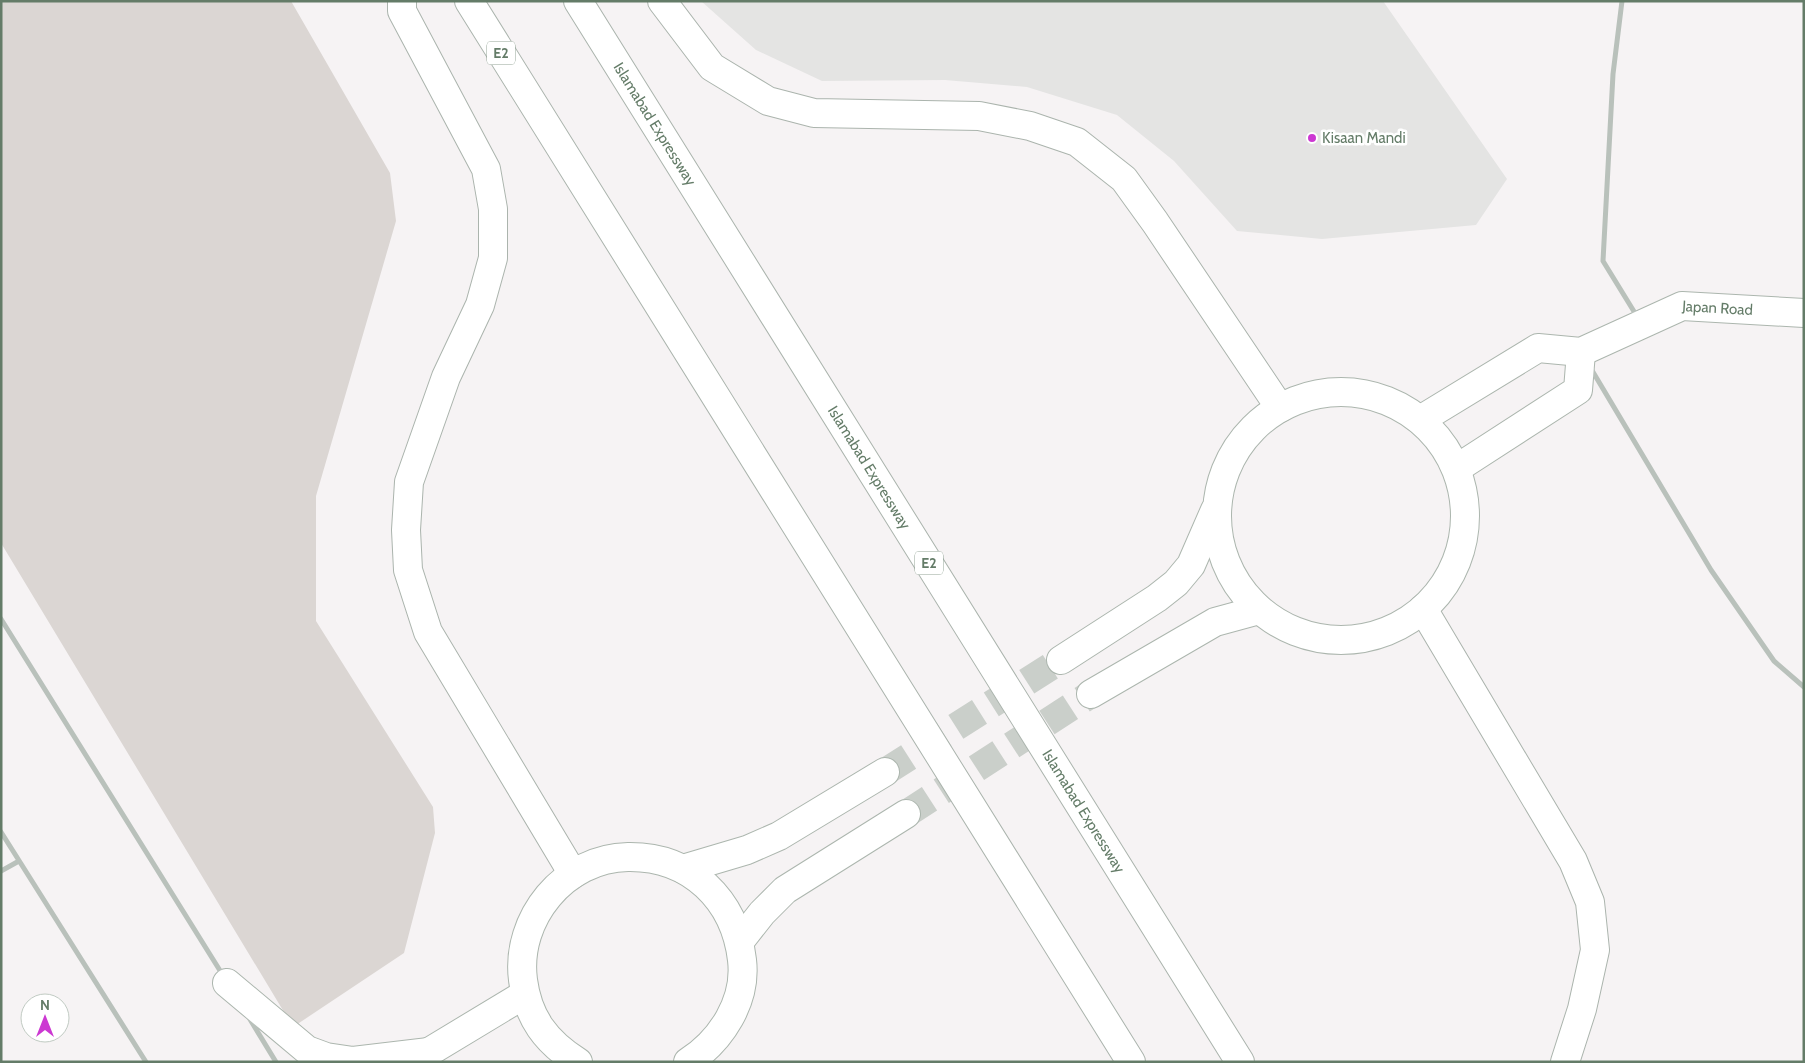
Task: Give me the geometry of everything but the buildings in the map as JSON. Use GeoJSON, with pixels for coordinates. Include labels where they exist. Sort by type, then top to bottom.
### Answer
{"type":"FeatureCollection","features":[{"type":"Feature","properties":{"kind":"main road"},"geometry":{"type":"LineString","coordinates":[[402,1],[402,11],[486,169],[493,209],[493,258],[480,304],[446,377],[409,482],[406,530],[408,570],[428,632],[573,874]]}},
{"type":"Feature","properties":{"kind":"main road","name":"E2"},"geometry":{"type":"LineString","coordinates":[[469,1],[1130,1062]]}},
{"type":"Feature","properties":{"kind":"main road","name":"Islamabad Expressway"},"geometry":{"type":"LineString","coordinates":[[578,1],[1240,1062]]}},
{"type":"Feature","properties":{"kind":"main road"},"geometry":{"type":"LineString","coordinates":[[662,1],[712,66],[768,102],[814,113],[979,116],[1030,126],[1077,142],[1124,179],[1280,408]]}},
{"type":"Feature","properties":{"kind":"main road","name":"Japan Road"},"geometry":{"type":"LineString","coordinates":[[1420,420],[1538,348],[1581,352],[1682,306],[1804,314]]}},
{"type":"Feature","properties":{"kind":"main road"},"geometry":{"type":"LineString","coordinates":[[1459,467],[1578,390],[1581,352]]}},
{"type":"Feature","properties":{"kind":"main road"},"geometry":{"type":"LineString","coordinates":[[1061,660],[1157,598],[1176,583],[1191,565],[1216,506],[1222,476],[1236,449],[1255,426],[1280,408],[1314,395],[1352,393],[1388,402],[1420,420],[1459,467],[1465,515],[1461,550],[1446,582],[1423,609],[1393,629],[1359,639],[1323,640],[1289,629],[1259,610],[1239,589],[1225,563],[1217,535],[1216,506]]}},
{"type":"Feature","properties":{"kind":"main road"},"geometry":{"type":"LineString","coordinates":[[1423,609],[1573,861],[1590,902],[1595,950],[1582,1009],[1565,1062]]}},
{"type":"Feature","properties":{"kind":"main road"},"geometry":{"type":"LineString","coordinates":[[1091,694],[1215,622],[1259,610]]}},
{"type":"Feature","properties":{"kind":"main road"},"geometry":{"type":"LineString","coordinates":[[683,869],[746,850],[779,836],[885,772]]}},
{"type":"Feature","properties":{"kind":"main road"},"geometry":{"type":"LineString","coordinates":[[740,941],[762,913],[785,890],[906,814]]}},
{"type":"Feature","properties":{"kind":"main road"},"geometry":{"type":"LineString","coordinates":[[560,1058],[533,1016],[525,994],[522,967],[525,940],[535,914],[551,892],[573,874],[599,862],[627,857],[656,860],[683,869],[702,882],[719,898],[732,918],[740,941],[743,966],[740,991],[732,1014],[719,1036],[701,1054],[688,1062]]}},
{"type":"Feature","properties":{"kind":"main road"},"geometry":{"type":"LineString","coordinates":[[232,991],[307,1050],[353,1061],[421,1057],[525,994]]}},
{"type":"Feature","properties":{"kind":"street"},"geometry":{"type":"LineString","coordinates":[[1622,1],[1613,74],[1603,262],[1642,325]]}},
{"type":"Feature","properties":{"kind":"street"},"geometry":{"type":"LineString","coordinates":[[1581,352],[1711,570],[1774,660],[1804,687]]}},
{"type":"Feature","properties":{"kind":"street"},"geometry":{"type":"LineString","coordinates":[[1,619],[232,991]]}},
{"type":"Feature","properties":{"kind":"street"},"geometry":{"type":"LineString","coordinates":[[1,832],[146,1062]]}},
{"type":"Feature","properties":{"kind":"street"},"geometry":{"type":"LineString","coordinates":[[1,872],[19,861]]}},
{"type":"Feature","properties":{"kind":"street"},"geometry":{"type":"LineString","coordinates":[[247,1014],[276,1062]]}},
{"type":"Feature","properties":{"kind":"shaded area"},"geometry":{"type":"Polygon","coordinates":[[[1,1],[291,1],[390,173],[396,221],[316,496],[316,621],[433,807],[435,833],[404,953],[293,1027],[1,543],[1,1]]]}},
{"type":"Feature","properties":{"kind":"shaded area","name":"Kisaan Mandi"},"geometry":{"type":"Polygon","coordinates":[[[701,1],[1383,1],[1507,179],[1476,225],[1322,239],[1237,231],[1174,161],[1117,115],[1027,87],[945,80],[822,81],[756,50],[701,1]]]}},
{"type":"Feature","properties":{"kind":"tunnel"},"geometry":{"type":"LineString","coordinates":[[885,772],[1061,660]]}},
{"type":"Feature","properties":{"kind":"tunnel"},"geometry":{"type":"LineString","coordinates":[[906,814],[1091,694]]}},
{"type":"Feature","properties":{"kind":"place","name":"Kisaan Mandi"},"geometry":{"type":"Point","coordinates":[1312,138]}}]}
